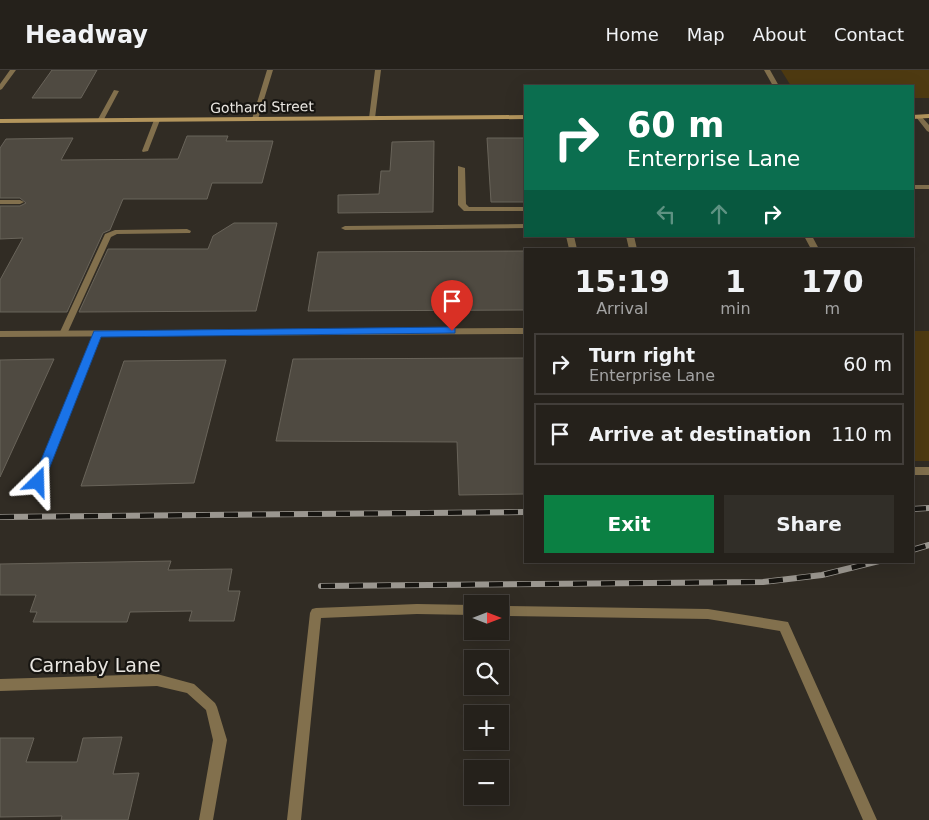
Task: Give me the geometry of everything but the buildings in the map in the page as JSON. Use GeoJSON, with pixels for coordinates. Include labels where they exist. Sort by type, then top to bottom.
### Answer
{"type":"FeatureCollection","features":[{"type":"Feature","properties":{"kind":"street"},"geometry":{"type":"LineString","coordinates":[[0,88],[13,70]]}},
{"type":"Feature","properties":{"kind":"street"},"geometry":{"type":"LineString","coordinates":[[255,119],[270,70]]}},
{"type":"Feature","properties":{"kind":"street"},"geometry":{"type":"LineString","coordinates":[[372,118],[378,70]]}},
{"type":"Feature","properties":{"kind":"street"},"geometry":{"type":"LineString","coordinates":[[767,70],[775,85]]}},
{"type":"Feature","properties":{"kind":"street"},"geometry":{"type":"LineString","coordinates":[[100,121],[116,91]]}},
{"type":"Feature","properties":{"kind":"street"},"geometry":{"type":"LineString","coordinates":[[916,117],[929,116]]}},
{"type":"Feature","properties":{"kind":"street","name":"Gothard Street"},"geometry":{"type":"LineString","coordinates":[[0,122],[524,117]]}},
{"type":"Feature","properties":{"kind":"street"},"geometry":{"type":"LineString","coordinates":[[916,117],[929,130]]}},
{"type":"Feature","properties":{"kind":"street"},"geometry":{"type":"LineString","coordinates":[[145,151],[157,120]]}},
{"type":"Feature","properties":{"kind":"street"},"geometry":{"type":"LineString","coordinates":[[461,168],[462,205],[467,209],[524,209]]}},
{"type":"Feature","properties":{"kind":"street"},"geometry":{"type":"LineString","coordinates":[[914,187],[929,187]]}},
{"type":"Feature","properties":{"kind":"street"},"geometry":{"type":"LineString","coordinates":[[0,202],[20,202]]}},
{"type":"Feature","properties":{"kind":"street"},"geometry":{"type":"LineString","coordinates":[[345,228],[524,226]]}},
{"type":"Feature","properties":{"kind":"street"},"geometry":{"type":"LineString","coordinates":[[63,334],[108,236],[116,232],[187,231]]}},
{"type":"Feature","properties":{"kind":"street"},"geometry":{"type":"LineString","coordinates":[[0,334],[524,331]]}},
{"type":"Feature","properties":{"kind":"street"},"geometry":{"type":"LineString","coordinates":[[38,482],[98,334]]}},
{"type":"Feature","properties":{"kind":"street"},"geometry":{"type":"LineString","coordinates":[[914,471],[929,471]]}},
{"type":"Feature","properties":{"kind":"street"},"geometry":{"type":"LineString","coordinates":[[294,820],[316,613],[416,609],[464,610]]}},
{"type":"Feature","properties":{"kind":"street"},"geometry":{"type":"LineString","coordinates":[[509,611],[708,614],[784,626],[870,820]]}},
{"type":"Feature","properties":{"kind":"street","name":"Carnaby Lane"},"geometry":{"type":"LineString","coordinates":[[0,685],[157,680],[190,688],[211,707],[220,740],[206,820]]}},
{"type":"Feature","properties":{"kind":"shaded area"},"geometry":{"type":"Polygon","coordinates":[[[781,70],[929,70],[929,98],[914,98],[914,85],[790,85],[781,70]]]}},
{"type":"Feature","properties":{"kind":"shaded area"},"geometry":{"type":"Polygon","coordinates":[[[914,331],[929,331],[929,461],[914,461],[914,331]]]}},
{"type":"Feature","properties":{"kind":"railway"},"geometry":{"type":"LineString","coordinates":[[914,509],[929,508]]}},
{"type":"Feature","properties":{"kind":"railway"},"geometry":{"type":"LineString","coordinates":[[0,517],[524,512]]}},
{"type":"Feature","properties":{"kind":"railway"},"geometry":{"type":"LineString","coordinates":[[914,549],[929,545]]}},
{"type":"Feature","properties":{"kind":"railway"},"geometry":{"type":"LineString","coordinates":[[321,586],[763,582],[822,575],[871,563]]}},
{"type":"Feature","properties":{"kind":"route"},"geometry":{"type":"LineString","coordinates":[[38,482],[98,334],[452,331]]}}]}
